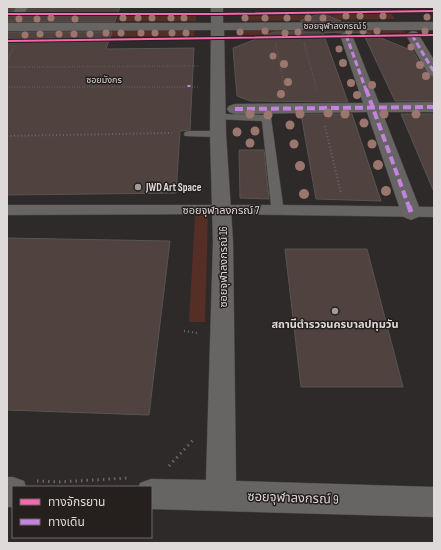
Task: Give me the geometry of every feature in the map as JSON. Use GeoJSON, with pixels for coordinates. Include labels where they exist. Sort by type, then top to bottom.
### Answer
{"type":"FeatureCollection","features":[{"type":"Feature","properties":{"kind":"street","name":"ซอยจุฬาลงกรณ์ 5"},"geometry":{"type":"LineString","coordinates":[[7,27],[217,17],[434,26]]}},
{"type":"Feature","properties":{"kind":"street","name":"ซอยจุฬาลงกรณ์ 16"},"geometry":{"type":"LineString","coordinates":[[217,17],[224,120],[222,210],[221,496]]}},
{"type":"Feature","properties":{"kind":"street"},"geometry":{"type":"LineString","coordinates":[[346,35],[411,212]]}},
{"type":"Feature","properties":{"kind":"street"},"geometry":{"type":"LineString","coordinates":[[412,35],[434,72]]}},
{"type":"Feature","properties":{"kind":"street"},"geometry":{"type":"LineString","coordinates":[[224,120],[288,109],[434,108]]}},
{"type":"Feature","properties":{"kind":"street","name":"ซอยจุฬาลงกรณ์ 9"},"geometry":{"type":"LineString","coordinates":[[152,487],[221,496],[434,502]]}},
{"type":"Feature","properties":{"kind":"lane"},"geometry":{"type":"LineString","coordinates":[[189,134],[224,120],[264,118],[267,120],[269,123],[278,210]]}},
{"type":"Feature","properties":{"kind":"lane","name":"ซอยจุฬาลงกรณ์ 7"},"geometry":{"type":"LineString","coordinates":[[7,210],[278,210],[434,212]]}},
{"type":"Feature","properties":{"kind":"path"},"geometry":{"type":"LineString","coordinates":[[7,41],[17,41],[7,60]]}},
{"type":"Feature","properties":{"kind":"path"},"geometry":{"type":"LineString","coordinates":[[276,41],[288,109]]}},
{"type":"Feature","properties":{"kind":"path"},"geometry":{"type":"LineString","coordinates":[[7,67],[203,66]]}},
{"type":"Feature","properties":{"kind":"path"},"geometry":{"type":"LineString","coordinates":[[7,136],[173,133]]}},
{"type":"Feature","properties":{"kind":"path"},"geometry":{"type":"LineString","coordinates":[[58,482],[123,480],[141,486]]}},
{"type":"Feature","properties":{"kind":"shaded area"},"geometry":{"type":"Polygon","coordinates":[[[391,13],[395,19],[242,21],[241,16],[391,13]]]}},
{"type":"Feature","properties":{"kind":"shaded area"},"geometry":{"type":"Polygon","coordinates":[[[196,15],[196,21],[117,21],[119,16],[196,15]]]}},
{"type":"Feature","properties":{"kind":"shaded area"},"geometry":{"type":"Polygon","coordinates":[[[402,28],[406,33],[336,34],[333,29],[402,28]]]}},
{"type":"Feature","properties":{"kind":"shaded area"},"geometry":{"type":"Polygon","coordinates":[[[305,29],[307,34],[239,35],[239,30],[305,29]]]}},
{"type":"Feature","properties":{"kind":"shaded area"},"geometry":{"type":"Polygon","coordinates":[[[195,30],[194,36],[7,37],[7,32],[195,30]]]}},
{"type":"Feature","properties":{"kind":"shaded area"},"geometry":{"type":"Polygon","coordinates":[[[208,215],[205,322],[189,322],[195,216],[208,215]]]}},
{"type":"Feature","properties":{"kind":"building"},"geometry":{"type":"Polygon","coordinates":[[[7,7],[14,7],[11,14],[18,19],[23,18],[29,7],[120,7],[115,22],[7,22],[7,7]]]}},
{"type":"Feature","properties":{"kind":"building"},"geometry":{"type":"Polygon","coordinates":[[[321,13],[341,21],[300,21],[321,13]]]}},
{"type":"Feature","properties":{"kind":"building"},"geometry":{"type":"Polygon","coordinates":[[[7,32],[112,32],[106,49],[194,48],[190,130],[180,131],[176,193],[7,195],[7,32]]]}},
{"type":"Feature","properties":{"kind":"building"},"geometry":{"type":"Polygon","coordinates":[[[274,32],[343,32],[323,33],[348,102],[250,101],[237,96],[233,48],[274,32]]]}},
{"type":"Feature","properties":{"kind":"building"},"geometry":{"type":"Polygon","coordinates":[[[349,32],[366,32],[413,51],[428,76],[434,77],[434,101],[395,101],[363,33],[349,32]]]}},
{"type":"Feature","properties":{"kind":"building"},"geometry":{"type":"Polygon","coordinates":[[[301,114],[352,114],[381,201],[316,199],[301,114]]]}},
{"type":"Feature","properties":{"kind":"building"},"geometry":{"type":"Polygon","coordinates":[[[401,114],[434,114],[434,192],[401,114]]]}},
{"type":"Feature","properties":{"kind":"building"},"geometry":{"type":"Polygon","coordinates":[[[239,150],[264,150],[269,199],[240,198],[239,150]]]}},
{"type":"Feature","properties":{"kind":"building"},"geometry":{"type":"Polygon","coordinates":[[[7,238],[170,241],[149,415],[7,410],[7,238]]]}},
{"type":"Feature","properties":{"kind":"building"},"geometry":{"type":"Polygon","coordinates":[[[285,249],[367,249],[403,387],[301,387],[285,249]]]}},
{"type":"Feature","properties":{"kind":"marked path"},"geometry":{"type":"LineString","coordinates":[[346,35],[411,212]]}},
{"type":"Feature","properties":{"kind":"marked path"},"geometry":{"type":"LineString","coordinates":[[412,35],[434,72]]}},
{"type":"Feature","properties":{"kind":"marked path"},"geometry":{"type":"LineString","coordinates":[[235,109],[434,107]]}},
{"type":"Feature","properties":{"kind":"cycle path"},"geometry":{"type":"LineString","coordinates":[[7,14],[217,14],[434,11]]}},
{"type":"Feature","properties":{"kind":"cycle path"},"geometry":{"type":"LineString","coordinates":[[7,41],[434,35]]}},
{"type":"Feature","properties":{"kind":"place","name":"JWD Art Space"},"geometry":{"type":"Point","coordinates":[138,187]}},
{"type":"Feature","properties":{"kind":"place","name":"สถานีตำรวจนครบาลปทุมวัน"},"geometry":{"type":"Point","coordinates":[335,311]}}]}
